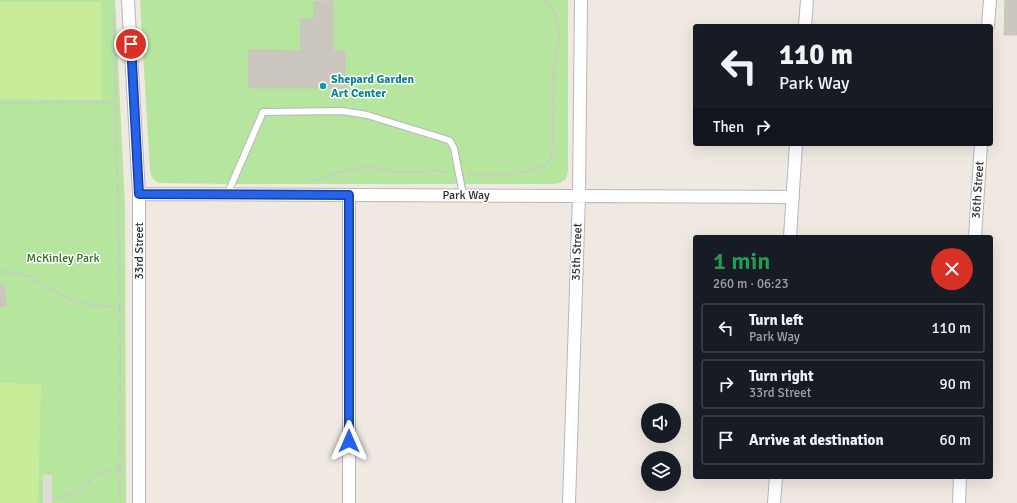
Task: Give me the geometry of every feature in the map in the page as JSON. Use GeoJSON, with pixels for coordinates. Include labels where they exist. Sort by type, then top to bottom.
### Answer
{"type":"FeatureCollection","features":[{"type":"Feature","properties":{"kind":"street","name":"33rd Street"},"geometry":{"type":"LineString","coordinates":[[128,0],[139,194],[139,503]]}},
{"type":"Feature","properties":{"kind":"street","name":"35th Street"},"geometry":{"type":"LineString","coordinates":[[569,503],[579,196],[581,0]]}},
{"type":"Feature","properties":{"kind":"street"},"geometry":{"type":"LineString","coordinates":[[805,24],[807,0]]}},
{"type":"Feature","properties":{"kind":"street"},"geometry":{"type":"LineString","coordinates":[[988,24],[990,0]]}},
{"type":"Feature","properties":{"kind":"street"},"geometry":{"type":"LineString","coordinates":[[790,235],[796,146]]}},
{"type":"Feature","properties":{"kind":"street","name":"36th Street"},"geometry":{"type":"LineString","coordinates":[[975,235],[981,146]]}},
{"type":"Feature","properties":{"kind":"street","name":"Park Way"},"geometry":{"type":"LineString","coordinates":[[139,194],[792,197]]}},
{"type":"Feature","properties":{"kind":"street"},"geometry":{"type":"LineString","coordinates":[[349,195],[349,503]]}},
{"type":"Feature","properties":{"kind":"street"},"geometry":{"type":"LineString","coordinates":[[774,503],[776,479]]}},
{"type":"Feature","properties":{"kind":"street"},"geometry":{"type":"LineString","coordinates":[[959,503],[960,479]]}},
{"type":"Feature","properties":{"kind":"lane"},"geometry":{"type":"LineString","coordinates":[[227,195],[263,112],[342,111],[367,115],[450,141],[454,148],[463,195]]}},
{"type":"Feature","properties":{"kind":"path"},"geometry":{"type":"LineString","coordinates":[[311,182],[347,171],[372,167],[395,173],[436,170],[459,174],[475,173],[490,176],[542,167],[552,155],[554,66],[559,38],[556,14],[543,0]]}},
{"type":"Feature","properties":{"kind":"path"},"geometry":{"type":"LineString","coordinates":[[114,11],[120,307],[120,503]]}},
{"type":"Feature","properties":{"kind":"path"},"geometry":{"type":"LineString","coordinates":[[0,103],[116,102]]}},
{"type":"Feature","properties":{"kind":"path"},"geometry":{"type":"LineString","coordinates":[[0,272],[24,275],[37,280],[67,298],[83,303],[99,306],[120,307]]}},
{"type":"Feature","properties":{"kind":"path"},"geometry":{"type":"LineString","coordinates":[[52,498],[74,494],[91,478],[101,472],[126,470]]}},
{"type":"Feature","properties":{"kind":"green space","name":"McKinley Park"},"geometry":{"type":"Polygon","coordinates":[[[0,0],[115,0],[125,206],[126,503],[0,503],[0,0]]]}},
{"type":"Feature","properties":{"kind":"green space"},"geometry":{"type":"Polygon","coordinates":[[[140,0],[568,0],[568,171],[566,179],[560,183],[553,184],[159,183],[155,181],[150,170],[140,0]]]}},
{"type":"Feature","properties":{"kind":"green space"},"geometry":{"type":"Polygon","coordinates":[[[0,2],[101,2],[102,100],[0,99],[0,2]]]}},
{"type":"Feature","properties":{"kind":"green space"},"geometry":{"type":"Polygon","coordinates":[[[0,383],[41,384],[38,503],[0,503],[0,383]]]}},
{"type":"Feature","properties":{"kind":"shaded area"},"geometry":{"type":"Polygon","coordinates":[[[43,475],[52,475],[52,503],[43,503],[43,475]]]}},
{"type":"Feature","properties":{"kind":"building"},"geometry":{"type":"Polygon","coordinates":[[[1005,0],[1017,0],[1017,35],[1004,35],[1005,0]]]}},
{"type":"Feature","properties":{"kind":"building"},"geometry":{"type":"Polygon","coordinates":[[[333,1],[333,51],[345,51],[345,88],[249,88],[248,50],[301,51],[300,19],[314,19],[314,2],[333,1]]]}},
{"type":"Feature","properties":{"kind":"building"},"geometry":{"type":"Polygon","coordinates":[[[4,285],[6,306],[0,307],[0,286],[4,285]]]}},
{"type":"Feature","properties":{"kind":"place","name":"Shepard Garden Art Center"},"geometry":{"type":"Point","coordinates":[323,86]}},
{"type":"Feature","properties":{"kind":"route"},"geometry":{"type":"LineString","coordinates":[[131,44],[139,194],[349,195],[349,441]]}}]}
